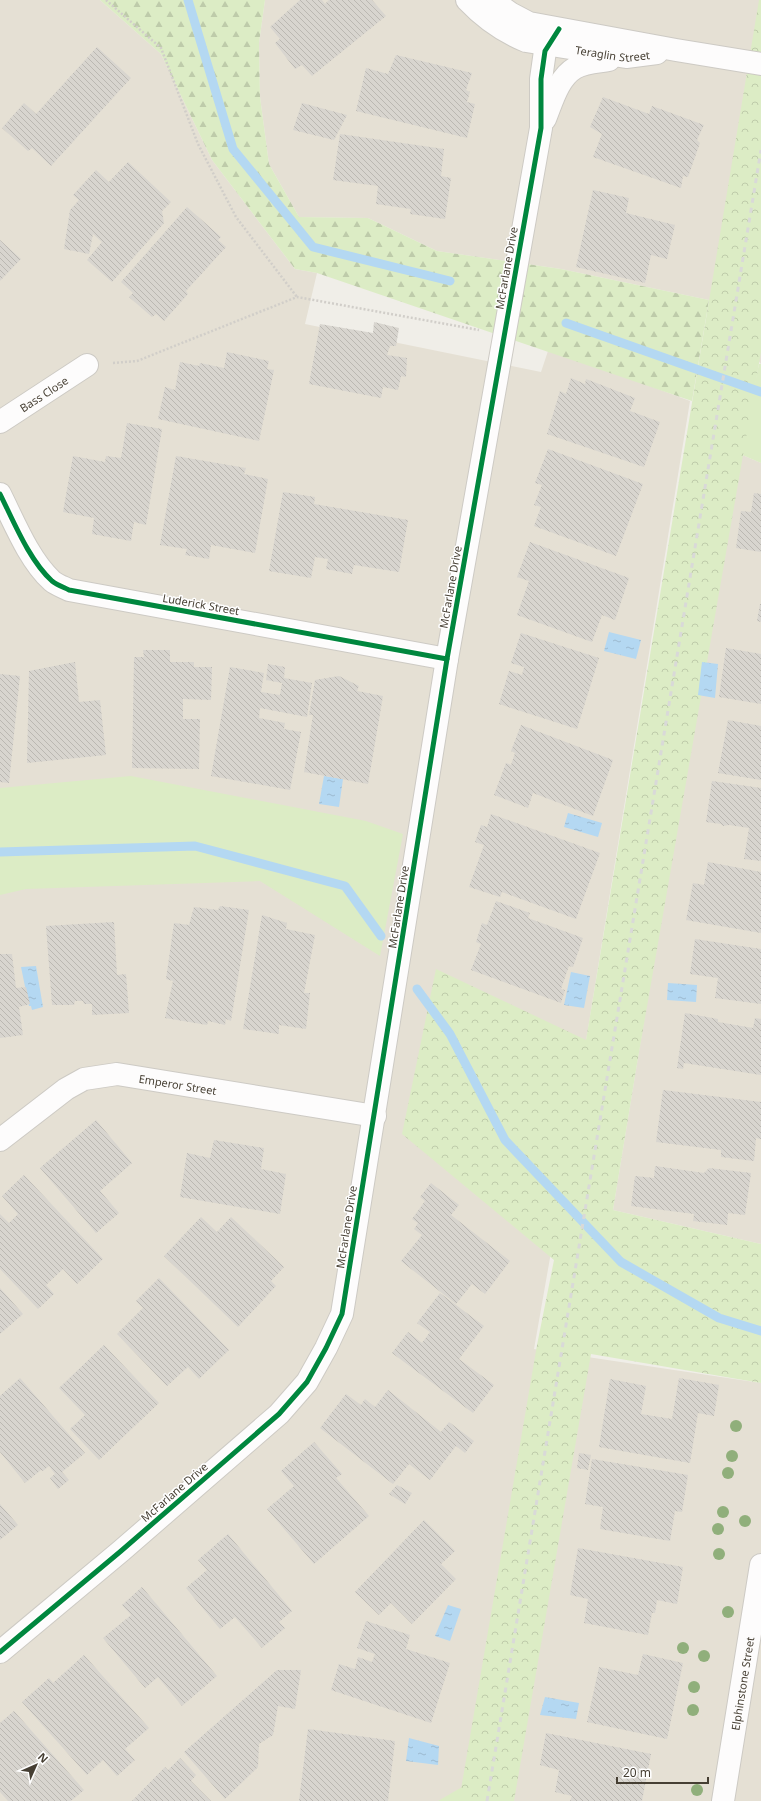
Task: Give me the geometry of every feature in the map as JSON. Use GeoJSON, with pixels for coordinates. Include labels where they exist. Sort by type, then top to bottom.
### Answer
{"type":"FeatureCollection","features":[{"type":"Feature","properties":{"kind":"street"},"geometry":{"type":"LineString","coordinates":[[467,0],[488,19],[511,35],[526,41],[554,37]]}},
{"type":"Feature","properties":{"kind":"street"},"geometry":{"type":"LineString","coordinates":[[492,0],[510,13],[554,37]]}},
{"type":"Feature","properties":{"kind":"street","name":"Teraglin Street"},"geometry":{"type":"LineString","coordinates":[[554,37],[676,50],[761,64]]}},
{"type":"Feature","properties":{"kind":"street","name":"Teraglin Street"},"geometry":{"type":"LineString","coordinates":[[554,37],[626,57],[676,50]]}},
{"type":"Feature","properties":{"kind":"street","name":"McFarlane Drive"},"geometry":{"type":"LineString","coordinates":[[0,1652],[121,1551],[279,1414],[307,1382],[326,1348],[342,1314],[448,659],[541,128],[541,79],[544,51],[554,37]]}},
{"type":"Feature","properties":{"kind":"street","name":"McFarlane Drive"},"geometry":{"type":"LineString","coordinates":[[541,128],[559,85],[565,76],[575,68],[585,64],[626,57]]}},
{"type":"Feature","properties":{"kind":"street","name":"Bass Close"},"geometry":{"type":"LineString","coordinates":[[0,422],[87,365]]}},
{"type":"Feature","properties":{"kind":"street","name":"Luderick Street"},"geometry":{"type":"LineString","coordinates":[[0,494],[26,546],[40,567],[53,582],[69,590],[448,659]]}},
{"type":"Feature","properties":{"kind":"street","name":"Emperor Street"},"geometry":{"type":"LineString","coordinates":[[0,1140],[66,1089],[84,1079],[117,1074],[375,1116]]}},
{"type":"Feature","properties":{"kind":"street","name":"Elphinstone Street"},"geometry":{"type":"LineString","coordinates":[[723,1801],[761,1571]]}},
{"type":"Feature","properties":{"kind":"path"},"geometry":{"type":"LineString","coordinates":[[106,0],[161,48],[198,144],[236,217],[297,297]]}},
{"type":"Feature","properties":{"kind":"path"},"geometry":{"type":"LineString","coordinates":[[87,365],[138,361],[297,297],[505,335]]}},
{"type":"Feature","properties":{"kind":"shaded area"},"geometry":{"type":"Polygon","coordinates":[[[0,0],[100,0],[161,54],[212,160],[295,269],[317,273],[305,324],[541,372],[549,348],[690,401],[560,1201],[534,1349],[761,1383],[761,1801],[0,1801],[0,0]]]}},
{"type":"Feature","properties":{"kind":"shaded area"},"geometry":{"type":"Polygon","coordinates":[[[265,0],[761,0],[761,364],[709,300],[561,269],[437,251],[368,218],[299,217],[269,164],[260,97],[259,43],[265,0]]]}},
{"type":"Feature","properties":{"kind":"shaded area"},"geometry":{"type":"Polygon","coordinates":[[[740,454],[761,463],[761,1244],[613,1210],[714,594],[740,454]]]}},
{"type":"Feature","properties":{"kind":"green space"},"geometry":{"type":"Polygon","coordinates":[[[100,0],[265,0],[259,43],[260,97],[269,164],[299,217],[368,218],[437,251],[561,269],[709,300],[692,401],[317,273],[295,269],[212,160],[161,54],[100,0]]]}},
{"type":"Feature","properties":{"kind":"green space"},"geometry":{"type":"Polygon","coordinates":[[[759,0],[761,0],[761,352],[613,1210],[761,1244],[761,1383],[591,1354],[514,1801],[459,1801],[537,1345],[554,1260],[402,1134],[436,969],[586,1040],[759,0]]]}},
{"type":"Feature","properties":{"kind":"green space"},"geometry":{"type":"Polygon","coordinates":[[[759,364],[761,364],[761,463],[740,454],[759,364]]]}},
{"type":"Feature","properties":{"kind":"green space"},"geometry":{"type":"Polygon","coordinates":[[[131,776],[366,821],[403,834],[380,956],[260,881],[26,889],[0,895],[0,788],[131,776]]]}},
{"type":"Feature","properties":{"kind":"green space"},"geometry":{"type":"Polygon","coordinates":[[[462,1787],[460,1801],[438,1801],[462,1787]]]}},
{"type":"Feature","properties":{"kind":"water"},"geometry":{"type":"Polygon","coordinates":[[[609,632],[641,640],[636,659],[604,651],[609,632]]]}},
{"type":"Feature","properties":{"kind":"water"},"geometry":{"type":"Polygon","coordinates":[[[702,662],[718,664],[715,698],[698,695],[702,662]]]}},
{"type":"Feature","properties":{"kind":"water"},"geometry":{"type":"Polygon","coordinates":[[[324,776],[343,779],[339,807],[319,804],[324,776]]]}},
{"type":"Feature","properties":{"kind":"water"},"geometry":{"type":"Polygon","coordinates":[[[568,813],[602,823],[598,837],[564,827],[568,813]]]}},
{"type":"Feature","properties":{"kind":"water"},"geometry":{"type":"Polygon","coordinates":[[[36,966],[43,1007],[32,1010],[31,1006],[29,1006],[21,967],[36,966]]]}},
{"type":"Feature","properties":{"kind":"water"},"geometry":{"type":"Polygon","coordinates":[[[571,972],[590,976],[584,1008],[564,1005],[571,972]]]}},
{"type":"Feature","properties":{"kind":"water"},"geometry":{"type":"Polygon","coordinates":[[[668,983],[697,985],[696,1002],[667,1000],[668,983]]]}},
{"type":"Feature","properties":{"kind":"water"},"geometry":{"type":"Polygon","coordinates":[[[448,1605],[461,1609],[450,1641],[435,1636],[448,1605]]]}},
{"type":"Feature","properties":{"kind":"water"},"geometry":{"type":"Polygon","coordinates":[[[545,1697],[579,1703],[576,1719],[540,1715],[545,1697]]]}},
{"type":"Feature","properties":{"kind":"water"},"geometry":{"type":"Polygon","coordinates":[[[409,1738],[439,1746],[438,1765],[406,1761],[409,1738]]]}},
{"type":"Feature","properties":{"kind":"building"},"geometry":{"type":"Polygon","coordinates":[[[300,0],[322,0],[325,4],[329,0],[372,0],[386,16],[312,76],[302,65],[295,69],[275,43],[280,39],[270,27],[300,0]]]}},
{"type":"Feature","properties":{"kind":"building"},"geometry":{"type":"Polygon","coordinates":[[[97,47],[131,78],[51,166],[32,148],[28,151],[2,128],[24,103],[36,114],[97,47]]]}},
{"type":"Feature","properties":{"kind":"building"},"geometry":{"type":"Polygon","coordinates":[[[396,55],[472,73],[466,90],[470,92],[467,102],[475,104],[467,138],[356,111],[366,68],[388,74],[396,55]]]}},
{"type":"Feature","properties":{"kind":"building"},"geometry":{"type":"Polygon","coordinates":[[[603,97],[649,114],[652,106],[704,125],[697,140],[700,143],[688,177],[683,176],[681,188],[593,157],[602,134],[590,127],[603,97]]]}},
{"type":"Feature","properties":{"kind":"building"},"geometry":{"type":"Polygon","coordinates":[[[302,103],[347,115],[334,140],[293,130],[302,103]]]}},
{"type":"Feature","properties":{"kind":"building"},"geometry":{"type":"Polygon","coordinates":[[[340,134],[444,149],[441,176],[451,178],[445,219],[410,214],[411,209],[376,204],[378,186],[333,180],[340,134]]]}},
{"type":"Feature","properties":{"kind":"building"},"geometry":{"type":"Polygon","coordinates":[[[128,162],[171,202],[162,211],[164,223],[112,282],[87,260],[102,242],[93,234],[89,254],[64,249],[70,210],[79,200],[73,195],[96,170],[109,182],[128,162]]]}},
{"type":"Feature","properties":{"kind":"building"},"geometry":{"type":"Polygon","coordinates":[[[593,190],[629,198],[626,213],[675,225],[667,259],[651,255],[645,283],[576,267],[593,190]]]}},
{"type":"Feature","properties":{"kind":"building"},"geometry":{"type":"Polygon","coordinates":[[[187,207],[221,237],[218,240],[226,247],[186,291],[188,294],[164,321],[156,314],[152,317],[129,297],[133,293],[121,282],[187,207]]]}},
{"type":"Feature","properties":{"kind":"building"},"geometry":{"type":"Polygon","coordinates":[[[0,240],[21,259],[0,281],[0,240]]]}},
{"type":"Feature","properties":{"kind":"building"},"geometry":{"type":"Polygon","coordinates":[[[374,322],[399,328],[396,346],[390,346],[387,355],[407,358],[406,377],[401,376],[398,390],[383,387],[381,398],[309,384],[320,324],[373,333],[374,322]]]}},
{"type":"Feature","properties":{"kind":"building"},"geometry":{"type":"Polygon","coordinates":[[[227,352],[269,361],[267,369],[274,370],[259,441],[158,419],[165,387],[175,390],[180,362],[199,366],[200,363],[224,368],[227,352]]]}},
{"type":"Feature","properties":{"kind":"building"},"geometry":{"type":"Polygon","coordinates":[[[571,378],[585,384],[586,379],[635,398],[630,411],[660,422],[644,467],[547,434],[560,391],[566,394],[571,378]]]}},
{"type":"Feature","properties":{"kind":"building"},"geometry":{"type":"Polygon","coordinates":[[[127,423],[162,429],[146,525],[134,522],[131,541],[92,534],[94,518],[63,512],[73,456],[105,462],[106,456],[121,458],[127,423]]]}},
{"type":"Feature","properties":{"kind":"building"},"geometry":{"type":"Polygon","coordinates":[[[548,449],[643,484],[616,556],[534,526],[541,507],[534,505],[542,485],[535,483],[548,449]]]}},
{"type":"Feature","properties":{"kind":"building"},"geometry":{"type":"Polygon","coordinates":[[[176,456],[246,468],[244,474],[268,479],[255,553],[211,545],[209,559],[185,555],[187,549],[160,545],[176,456]]]}},
{"type":"Feature","properties":{"kind":"building"},"geometry":{"type":"Polygon","coordinates":[[[283,492],[315,497],[314,504],[408,520],[399,572],[354,565],[352,574],[326,569],[328,559],[315,557],[311,578],[269,571],[283,492]]]}},
{"type":"Feature","properties":{"kind":"building"},"geometry":{"type":"Polygon","coordinates":[[[754,493],[761,494],[761,552],[736,548],[741,511],[751,512],[754,493]]]}},
{"type":"Feature","properties":{"kind":"building"},"geometry":{"type":"Polygon","coordinates":[[[530,542],[629,578],[615,620],[602,615],[592,642],[517,615],[529,581],[517,577],[530,542]]]}},
{"type":"Feature","properties":{"kind":"building"},"geometry":{"type":"Polygon","coordinates":[[[761,604],[761,622],[757,621],[761,604]]]}},
{"type":"Feature","properties":{"kind":"building"},"geometry":{"type":"Polygon","coordinates":[[[521,633],[599,658],[577,729],[499,704],[509,671],[522,675],[524,667],[511,663],[521,633]]]}},
{"type":"Feature","properties":{"kind":"building"},"geometry":{"type":"Polygon","coordinates":[[[726,648],[761,654],[761,704],[719,697],[726,648]]]}},
{"type":"Feature","properties":{"kind":"building"},"geometry":{"type":"Polygon","coordinates":[[[143,650],[170,650],[170,662],[194,662],[194,667],[212,667],[211,700],[183,699],[183,719],[200,719],[199,769],[132,768],[134,657],[144,657],[143,650]]]}},
{"type":"Feature","properties":{"kind":"building"},"geometry":{"type":"Polygon","coordinates":[[[75,662],[79,702],[100,700],[106,755],[27,763],[29,671],[75,662]]]}},
{"type":"Feature","properties":{"kind":"building"},"geometry":{"type":"Polygon","coordinates":[[[268,664],[285,667],[284,678],[312,683],[307,717],[260,708],[259,718],[285,723],[284,729],[301,732],[290,790],[211,776],[230,667],[264,673],[261,692],[280,695],[282,683],[266,680],[268,664]]]}},
{"type":"Feature","properties":{"kind":"building"},"geometry":{"type":"Polygon","coordinates":[[[0,674],[20,676],[9,783],[0,782],[0,674]]]}},
{"type":"Feature","properties":{"kind":"building"},"geometry":{"type":"Polygon","coordinates":[[[339,676],[359,686],[357,691],[383,696],[368,784],[304,772],[313,715],[309,715],[315,680],[339,676]]]}},
{"type":"Feature","properties":{"kind":"building"},"geometry":{"type":"Polygon","coordinates":[[[728,720],[761,726],[761,780],[718,773],[728,720]]]}},
{"type":"Feature","properties":{"kind":"building"},"geometry":{"type":"Polygon","coordinates":[[[521,725],[613,760],[593,816],[533,793],[528,808],[494,795],[506,763],[511,765],[515,753],[511,751],[521,725]]]}},
{"type":"Feature","properties":{"kind":"building"},"geometry":{"type":"Polygon","coordinates":[[[712,781],[761,788],[761,861],[744,859],[749,828],[729,825],[723,826],[721,824],[706,822],[712,781]]]}},
{"type":"Feature","properties":{"kind":"building"},"geometry":{"type":"Polygon","coordinates":[[[491,814],[600,853],[576,919],[502,892],[500,897],[469,887],[484,845],[475,842],[481,825],[487,827],[491,814]]]}},
{"type":"Feature","properties":{"kind":"building"},"geometry":{"type":"Polygon","coordinates":[[[708,862],[761,872],[761,933],[686,920],[693,883],[704,885],[708,862]]]}},
{"type":"Feature","properties":{"kind":"building"},"geometry":{"type":"Polygon","coordinates":[[[496,901],[530,913],[528,918],[583,938],[573,967],[569,966],[561,989],[565,990],[561,1003],[471,970],[481,944],[476,942],[482,923],[487,925],[496,901]]]}},
{"type":"Feature","properties":{"kind":"building"},"geometry":{"type":"Polygon","coordinates":[[[220,906],[249,910],[231,1021],[226,1019],[225,1025],[208,1021],[207,1025],[165,1018],[173,981],[166,979],[174,923],[189,925],[194,907],[218,910],[220,906]]]}},
{"type":"Feature","properties":{"kind":"building"},"geometry":{"type":"Polygon","coordinates":[[[262,915],[287,923],[286,929],[315,935],[304,993],[310,993],[306,1029],[279,1025],[279,1034],[243,1029],[262,915]]]}},
{"type":"Feature","properties":{"kind":"building"},"geometry":{"type":"Polygon","coordinates":[[[114,922],[117,975],[126,974],[129,1013],[92,1015],[92,1004],[84,1004],[83,1001],[75,1001],[74,1005],[52,1005],[46,926],[114,922]]]}},
{"type":"Feature","properties":{"kind":"building"},"geometry":{"type":"Polygon","coordinates":[[[695,939],[761,949],[761,1004],[715,998],[718,978],[690,974],[695,939]]]}},
{"type":"Feature","properties":{"kind":"building"},"geometry":{"type":"Polygon","coordinates":[[[0,954],[12,954],[16,988],[26,987],[30,1004],[19,1007],[23,1035],[0,1038],[0,954]]]}},
{"type":"Feature","properties":{"kind":"building"},"geometry":{"type":"Polygon","coordinates":[[[685,1013],[718,1019],[718,1022],[753,1028],[755,1018],[761,1019],[761,1075],[684,1063],[683,1069],[677,1068],[685,1013]]]}},
{"type":"Feature","properties":{"kind":"building"},"geometry":{"type":"Polygon","coordinates":[[[663,1090],[761,1102],[761,1139],[756,1138],[754,1161],[721,1157],[721,1150],[656,1142],[663,1090]]]}},
{"type":"Feature","properties":{"kind":"building"},"geometry":{"type":"Polygon","coordinates":[[[96,1120],[132,1163],[100,1191],[119,1213],[96,1233],[40,1168],[96,1120]]]}},
{"type":"Feature","properties":{"kind":"building"},"geometry":{"type":"Polygon","coordinates":[[[214,1140],[264,1148],[261,1169],[286,1174],[280,1214],[180,1197],[187,1153],[210,1158],[214,1140]]]}},
{"type":"Feature","properties":{"kind":"building"},"geometry":{"type":"Polygon","coordinates":[[[655,1166],[704,1173],[709,1168],[751,1173],[745,1215],[728,1213],[727,1225],[693,1221],[694,1214],[631,1206],[635,1176],[654,1178],[655,1166]]]}},
{"type":"Feature","properties":{"kind":"building"},"geometry":{"type":"Polygon","coordinates":[[[24,1175],[103,1259],[77,1284],[63,1269],[46,1285],[54,1294],[38,1309],[0,1269],[0,1214],[9,1223],[18,1214],[2,1196],[24,1175]]]}},
{"type":"Feature","properties":{"kind":"building"},"geometry":{"type":"Polygon","coordinates":[[[431,1183],[459,1205],[451,1215],[510,1261],[485,1294],[472,1284],[456,1304],[401,1261],[422,1235],[414,1229],[418,1223],[412,1219],[425,1201],[420,1197],[431,1183]]]}},
{"type":"Feature","properties":{"kind":"building"},"geometry":{"type":"Polygon","coordinates":[[[201,1217],[217,1232],[231,1217],[284,1267],[271,1281],[276,1286],[238,1327],[164,1256],[201,1217]]]}},
{"type":"Feature","properties":{"kind":"building"},"geometry":{"type":"Polygon","coordinates":[[[159,1278],[229,1350],[199,1379],[188,1367],[167,1386],[117,1334],[143,1308],[136,1301],[159,1278]]]}},
{"type":"Feature","properties":{"kind":"building"},"geometry":{"type":"Polygon","coordinates":[[[0,1288],[23,1314],[0,1334],[0,1288]]]}},
{"type":"Feature","properties":{"kind":"building"},"geometry":{"type":"Polygon","coordinates":[[[440,1293],[484,1326],[459,1359],[494,1385],[473,1413],[392,1353],[408,1332],[422,1343],[430,1332],[417,1323],[440,1293]]]}},
{"type":"Feature","properties":{"kind":"building"},"geometry":{"type":"Polygon","coordinates":[[[104,1345],[159,1403],[99,1460],[70,1429],[85,1415],[59,1388],[104,1345]]]}},
{"type":"Feature","properties":{"kind":"building"},"geometry":{"type":"Polygon","coordinates":[[[20,1378],[85,1453],[62,1472],[69,1480],[58,1489],[50,1478],[55,1474],[49,1466],[43,1471],[41,1470],[25,1483],[0,1452],[0,1396],[20,1378]]]}},
{"type":"Feature","properties":{"kind":"building"},"geometry":{"type":"Polygon","coordinates":[[[679,1378],[719,1385],[714,1416],[698,1413],[690,1463],[599,1447],[610,1379],[646,1386],[641,1414],[672,1419],[679,1378]]]}},
{"type":"Feature","properties":{"kind":"building"},"geometry":{"type":"Polygon","coordinates":[[[388,1390],[441,1432],[449,1422],[474,1441],[465,1453],[456,1446],[430,1480],[409,1464],[393,1484],[320,1428],[346,1394],[361,1405],[365,1399],[375,1407],[388,1390]]]}},
{"type":"Feature","properties":{"kind":"building"},"geometry":{"type":"Polygon","coordinates":[[[314,1442],[342,1474],[336,1478],[369,1516],[314,1564],[267,1509],[294,1486],[281,1471],[314,1442]]]}},
{"type":"Feature","properties":{"kind":"building"},"geometry":{"type":"Polygon","coordinates":[[[579,1453],[591,1455],[588,1470],[577,1468],[579,1453]]]}},
{"type":"Feature","properties":{"kind":"building"},"geometry":{"type":"Polygon","coordinates":[[[592,1459],[688,1475],[682,1512],[675,1511],[670,1541],[600,1529],[603,1507],[585,1504],[592,1459]]]}},
{"type":"Feature","properties":{"kind":"building"},"geometry":{"type":"Polygon","coordinates":[[[397,1485],[412,1493],[405,1504],[389,1494],[397,1485]]]}},
{"type":"Feature","properties":{"kind":"building"},"geometry":{"type":"Polygon","coordinates":[[[0,1504],[18,1525],[0,1540],[0,1504]]]}},
{"type":"Feature","properties":{"kind":"building"},"geometry":{"type":"Polygon","coordinates":[[[424,1520],[455,1551],[441,1564],[456,1579],[412,1624],[391,1603],[379,1615],[355,1592],[424,1520]]]}},
{"type":"Feature","properties":{"kind":"building"},"geometry":{"type":"Polygon","coordinates":[[[228,1534],[292,1611],[279,1622],[285,1628],[262,1648],[235,1617],[220,1629],[186,1588],[207,1570],[198,1560],[228,1534]]]}},
{"type":"Feature","properties":{"kind":"building"},"geometry":{"type":"Polygon","coordinates":[[[578,1548],[683,1567],[677,1604],[657,1600],[655,1613],[652,1613],[648,1635],[584,1623],[588,1599],[570,1595],[578,1548]]]}},
{"type":"Feature","properties":{"kind":"building"},"geometry":{"type":"Polygon","coordinates":[[[142,1587],[217,1676],[182,1706],[158,1677],[145,1688],[103,1638],[131,1615],[122,1605],[142,1587]]]}},
{"type":"Feature","properties":{"kind":"building"},"geometry":{"type":"Polygon","coordinates":[[[366,1621],[410,1635],[406,1649],[450,1663],[431,1723],[331,1690],[339,1664],[355,1669],[358,1657],[372,1662],[375,1654],[357,1648],[366,1621]]]}},
{"type":"Feature","properties":{"kind":"building"},"geometry":{"type":"Polygon","coordinates":[[[643,1654],[683,1663],[667,1739],[587,1722],[599,1667],[638,1675],[643,1654]]]}},
{"type":"Feature","properties":{"kind":"building"},"geometry":{"type":"Polygon","coordinates":[[[84,1655],[149,1728],[125,1749],[135,1760],[117,1776],[103,1760],[87,1775],[22,1702],[49,1678],[53,1683],[84,1655]]]}},
{"type":"Feature","properties":{"kind":"building"},"geometry":{"type":"Polygon","coordinates":[[[277,1670],[301,1670],[295,1709],[278,1706],[273,1735],[259,1744],[258,1767],[225,1799],[184,1752],[277,1670]]]}},
{"type":"Feature","properties":{"kind":"building"},"geometry":{"type":"Polygon","coordinates":[[[14,1711],[84,1790],[71,1801],[8,1801],[0,1792],[0,1723],[14,1711]]]}},
{"type":"Feature","properties":{"kind":"building"},"geometry":{"type":"Polygon","coordinates":[[[308,1729],[395,1741],[388,1801],[299,1801],[308,1729]]]}},
{"type":"Feature","properties":{"kind":"building"},"geometry":{"type":"Polygon","coordinates":[[[546,1733],[651,1754],[642,1801],[570,1801],[572,1796],[555,1792],[559,1770],[540,1765],[546,1733]]]}},
{"type":"Feature","properties":{"kind":"building"},"geometry":{"type":"Polygon","coordinates":[[[180,1758],[196,1775],[191,1781],[211,1801],[132,1801],[165,1767],[168,1770],[180,1758]]]}},
{"type":"Feature","properties":{"kind":"waterway"},"geometry":{"type":"LineString","coordinates":[[188,0],[233,149],[313,247],[450,281]]}},
{"type":"Feature","properties":{"kind":"waterway"},"geometry":{"type":"LineString","coordinates":[[566,323],[761,392]]}},
{"type":"Feature","properties":{"kind":"waterway"},"geometry":{"type":"LineString","coordinates":[[0,852],[195,846],[345,886],[381,936]]}},
{"type":"Feature","properties":{"kind":"waterway"},"geometry":{"type":"LineString","coordinates":[[417,989],[450,1034],[505,1140],[621,1262],[719,1318],[761,1331]]}},
{"type":"Feature","properties":{"kind":"railway"},"geometry":{"type":"LineString","coordinates":[[487,1801],[761,150]]}},
{"type":"Feature","properties":{"kind":"cycle path"},"geometry":{"type":"LineString","coordinates":[[0,1652],[121,1551],[279,1414],[307,1382],[326,1348],[342,1314],[447,659],[541,128],[541,79],[545,51],[559,29]]}},
{"type":"Feature","properties":{"kind":"cycle path"},"geometry":{"type":"LineString","coordinates":[[0,494],[29,552],[36,562],[52,581],[69,590],[447,659]]}}]}
